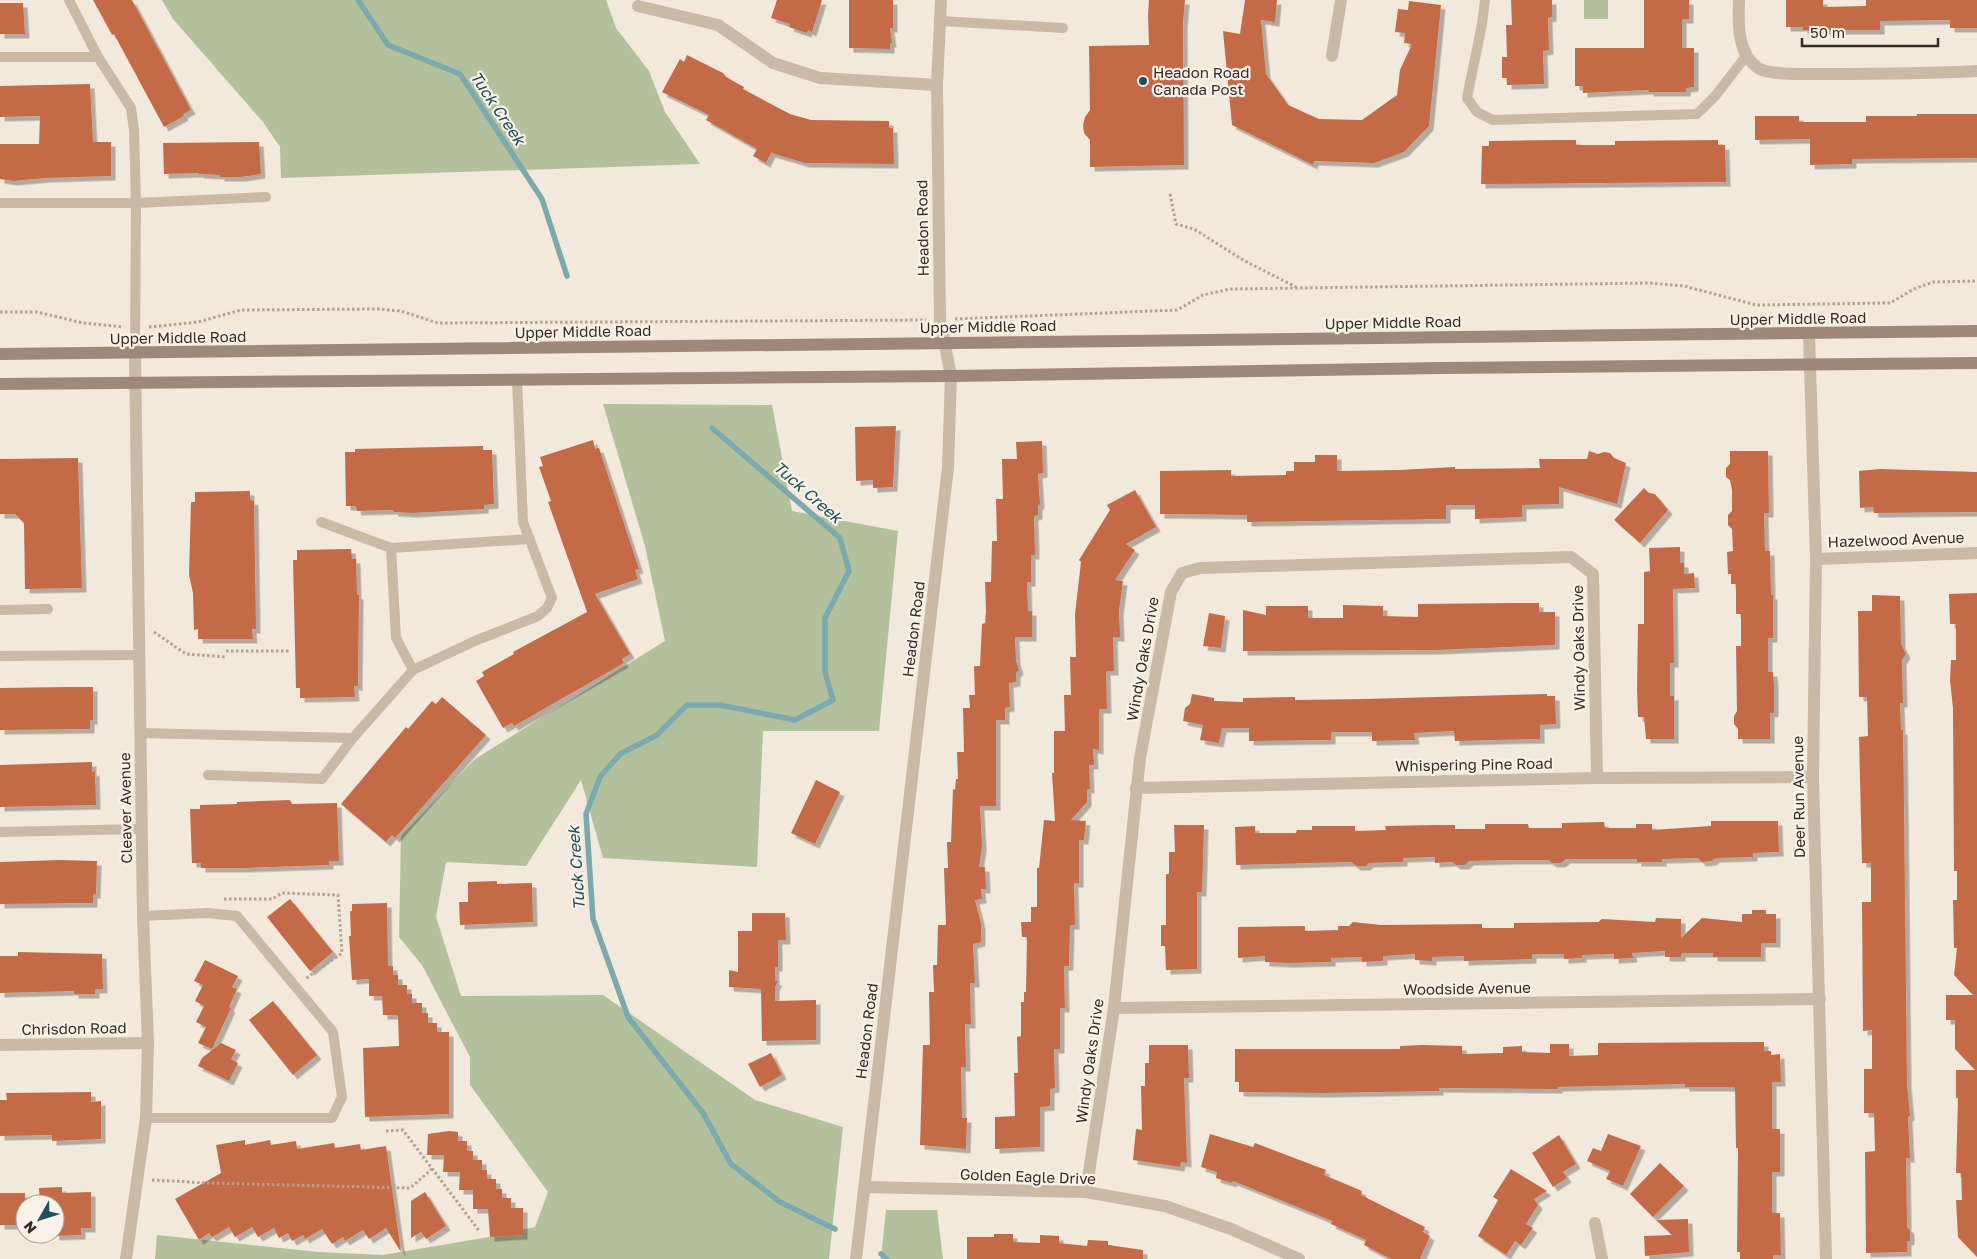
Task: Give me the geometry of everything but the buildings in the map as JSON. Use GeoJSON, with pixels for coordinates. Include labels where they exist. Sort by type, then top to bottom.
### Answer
{"type":"FeatureCollection","features":[{"type":"Feature","properties":{"kind":"main road","name":"Upper Middle Road"},"geometry":{"type":"LineString","coordinates":[[0,354],[135,354],[1977,331]]}},
{"type":"Feature","properties":{"kind":"main road"},"geometry":{"type":"LineString","coordinates":[[0,384],[951,376],[1431,368],[1977,363]]}},
{"type":"Feature","properties":{"kind":"street","name":"Headon Road"},"geometry":{"type":"LineString","coordinates":[[856,1259],[948,467],[951,376],[940,320],[937,85],[941,0]]}},
{"type":"Feature","properties":{"kind":"street"},"geometry":{"type":"LineString","coordinates":[[1332,56],[1342,0]]}},
{"type":"Feature","properties":{"kind":"street"},"geometry":{"type":"LineString","coordinates":[[1739,0],[1738,28],[1746,56],[1761,69],[1794,74],[1977,72]]}},
{"type":"Feature","properties":{"kind":"street"},"geometry":{"type":"LineString","coordinates":[[638,6],[718,25],[773,63],[820,78],[937,85]]}},
{"type":"Feature","properties":{"kind":"street","name":"Deer Run Avenue"},"geometry":{"type":"LineString","coordinates":[[1809,334],[1808,365],[1816,558],[1813,777],[1826,1259]]}},
{"type":"Feature","properties":{"kind":"street","name":"Cleaver Avenue"},"geometry":{"type":"LineString","coordinates":[[126,1259],[146,1118],[148,1043],[141,829],[135,354]]}},
{"type":"Feature","properties":{"kind":"street","name":"Hazelwood Avenue"},"geometry":{"type":"LineString","coordinates":[[1816,558],[1977,553]]}},
{"type":"Feature","properties":{"kind":"street","name":"Windy Oaks Drive"},"geometry":{"type":"LineString","coordinates":[[1086,1192],[1114,1008],[1136,788],[1171,592],[1182,573],[1200,568],[1571,557],[1593,574],[1597,778]]}},
{"type":"Feature","properties":{"kind":"street","name":"Whispering Pine Road"},"geometry":{"type":"LineString","coordinates":[[1136,788],[1597,778],[1813,777]]}},
{"type":"Feature","properties":{"kind":"street","name":"Woodside Avenue"},"geometry":{"type":"LineString","coordinates":[[1114,1008],[1820,999]]}},
{"type":"Feature","properties":{"kind":"street","name":"Chrisdon Road"},"geometry":{"type":"LineString","coordinates":[[0,1045],[148,1043]]}},
{"type":"Feature","properties":{"kind":"street","name":"Golden Eagle Drive"},"geometry":{"type":"LineString","coordinates":[[865,1187],[1086,1192],[1166,1206],[1231,1229],[1299,1259]]}},
{"type":"Feature","properties":{"kind":"street"},"geometry":{"type":"LineString","coordinates":[[1595,1223],[1602,1259]]}},
{"type":"Feature","properties":{"kind":"lane"},"geometry":{"type":"LineString","coordinates":[[69,0],[98,57],[131,108],[134,130],[136,203],[135,354]]}},
{"type":"Feature","properties":{"kind":"lane"},"geometry":{"type":"LineString","coordinates":[[1485,0],[1467,98],[1477,112],[1493,120],[1696,114],[1716,96],[1746,56]]}},
{"type":"Feature","properties":{"kind":"lane"},"geometry":{"type":"LineString","coordinates":[[940,22],[1063,28]]}},
{"type":"Feature","properties":{"kind":"lane"},"geometry":{"type":"LineString","coordinates":[[0,57],[98,57]]}},
{"type":"Feature","properties":{"kind":"lane"},"geometry":{"type":"LineString","coordinates":[[0,203],[136,203],[266,197]]}},
{"type":"Feature","properties":{"kind":"lane"},"geometry":{"type":"LineString","coordinates":[[208,775],[322,779],[353,738],[413,670],[477,640],[538,616],[547,608],[552,598],[523,522],[517,379]]}},
{"type":"Feature","properties":{"kind":"lane"},"geometry":{"type":"LineString","coordinates":[[321,522],[391,548],[530,539]]}},
{"type":"Feature","properties":{"kind":"lane"},"geometry":{"type":"LineString","coordinates":[[391,548],[396,638],[413,670]]}},
{"type":"Feature","properties":{"kind":"lane"},"geometry":{"type":"LineString","coordinates":[[0,610],[48,609]]}},
{"type":"Feature","properties":{"kind":"lane"},"geometry":{"type":"LineString","coordinates":[[0,656],[138,655]]}},
{"type":"Feature","properties":{"kind":"lane"},"geometry":{"type":"LineString","coordinates":[[140,733],[353,738]]}},
{"type":"Feature","properties":{"kind":"lane"},"geometry":{"type":"LineString","coordinates":[[0,832],[141,829]]}},
{"type":"Feature","properties":{"kind":"lane"},"geometry":{"type":"LineString","coordinates":[[143,916],[207,913],[237,916],[333,1032],[342,1097],[332,1118],[146,1118]]}},
{"type":"Feature","properties":{"kind":"path"},"geometry":{"type":"LineString","coordinates":[[1170,194],[1176,224],[1194,229],[1243,260],[1297,288]]}},
{"type":"Feature","properties":{"kind":"path"},"geometry":{"type":"LineString","coordinates":[[0,312],[37,312],[83,323],[136,328],[198,322],[241,310],[379,309],[401,312],[438,323],[940,320],[1176,310],[1203,295],[1230,289],[1650,284],[1684,286],[1756,305],[1890,303],[1914,289],[1933,282],[1977,281]]}},
{"type":"Feature","properties":{"kind":"path"},"geometry":{"type":"LineString","coordinates":[[138,620],[186,654],[227,657]]}},
{"type":"Feature","properties":{"kind":"path"},"geometry":{"type":"LineString","coordinates":[[226,651],[291,651]]}},
{"type":"Feature","properties":{"kind":"path"},"geometry":{"type":"LineString","coordinates":[[214,899],[272,899],[282,893],[338,895],[342,953],[295,987]]}},
{"type":"Feature","properties":{"kind":"path"},"geometry":{"type":"LineString","coordinates":[[386,1131],[403,1130],[480,1232]]}},
{"type":"Feature","properties":{"kind":"path"},"geometry":{"type":"LineString","coordinates":[[137,1179],[208,1183],[410,1188],[432,1169]]}},
{"type":"Feature","properties":{"kind":"green space"},"geometry":{"type":"Polygon","coordinates":[[[162,0],[606,0],[616,28],[649,71],[665,112],[700,164],[281,178],[280,147],[263,122],[173,19],[162,0]]]}},
{"type":"Feature","properties":{"kind":"green space"},"geometry":{"type":"Polygon","coordinates":[[[1584,0],[1608,0],[1608,19],[1584,19],[1584,0]]]}},
{"type":"Feature","properties":{"kind":"green space"},"geometry":{"type":"Polygon","coordinates":[[[603,404],[772,405],[792,511],[898,531],[879,731],[763,731],[757,867],[603,858],[581,780],[526,866],[446,862],[436,917],[461,996],[603,995],[755,1100],[843,1127],[829,1259],[155,1259],[157,1235],[318,1252],[383,1255],[489,1237],[535,1227],[548,1192],[470,1085],[470,1057],[422,965],[399,937],[401,836],[475,759],[665,641],[645,546],[603,404]]]}},
{"type":"Feature","properties":{"kind":"green space"},"geometry":{"type":"Polygon","coordinates":[[[886,1210],[937,1210],[943,1259],[881,1259],[886,1210]]]}},
{"type":"Feature","properties":{"kind":"waterway","name":"Tuck Creek"},"geometry":{"type":"LineString","coordinates":[[358,0],[388,45],[460,74],[542,199],[567,276]]}},
{"type":"Feature","properties":{"kind":"waterway","name":"Tuck Creek"},"geometry":{"type":"LineString","coordinates":[[712,428],[840,538],[849,571],[825,618],[825,672],[833,700],[795,720],[720,705],[687,705],[657,735],[620,754],[600,777],[586,814],[593,919],[628,1017],[703,1113],[731,1164],[780,1202],[835,1229]]}},
{"type":"Feature","properties":{"kind":"waterway","name":"Tuck Creek"},"geometry":{"type":"LineString","coordinates":[[881,1254],[887,1259]]}},
{"type":"Feature","properties":{"kind":"place","name":"Headon Road Canada Post"},"geometry":{"type":"Point","coordinates":[1143,81]}}]}
